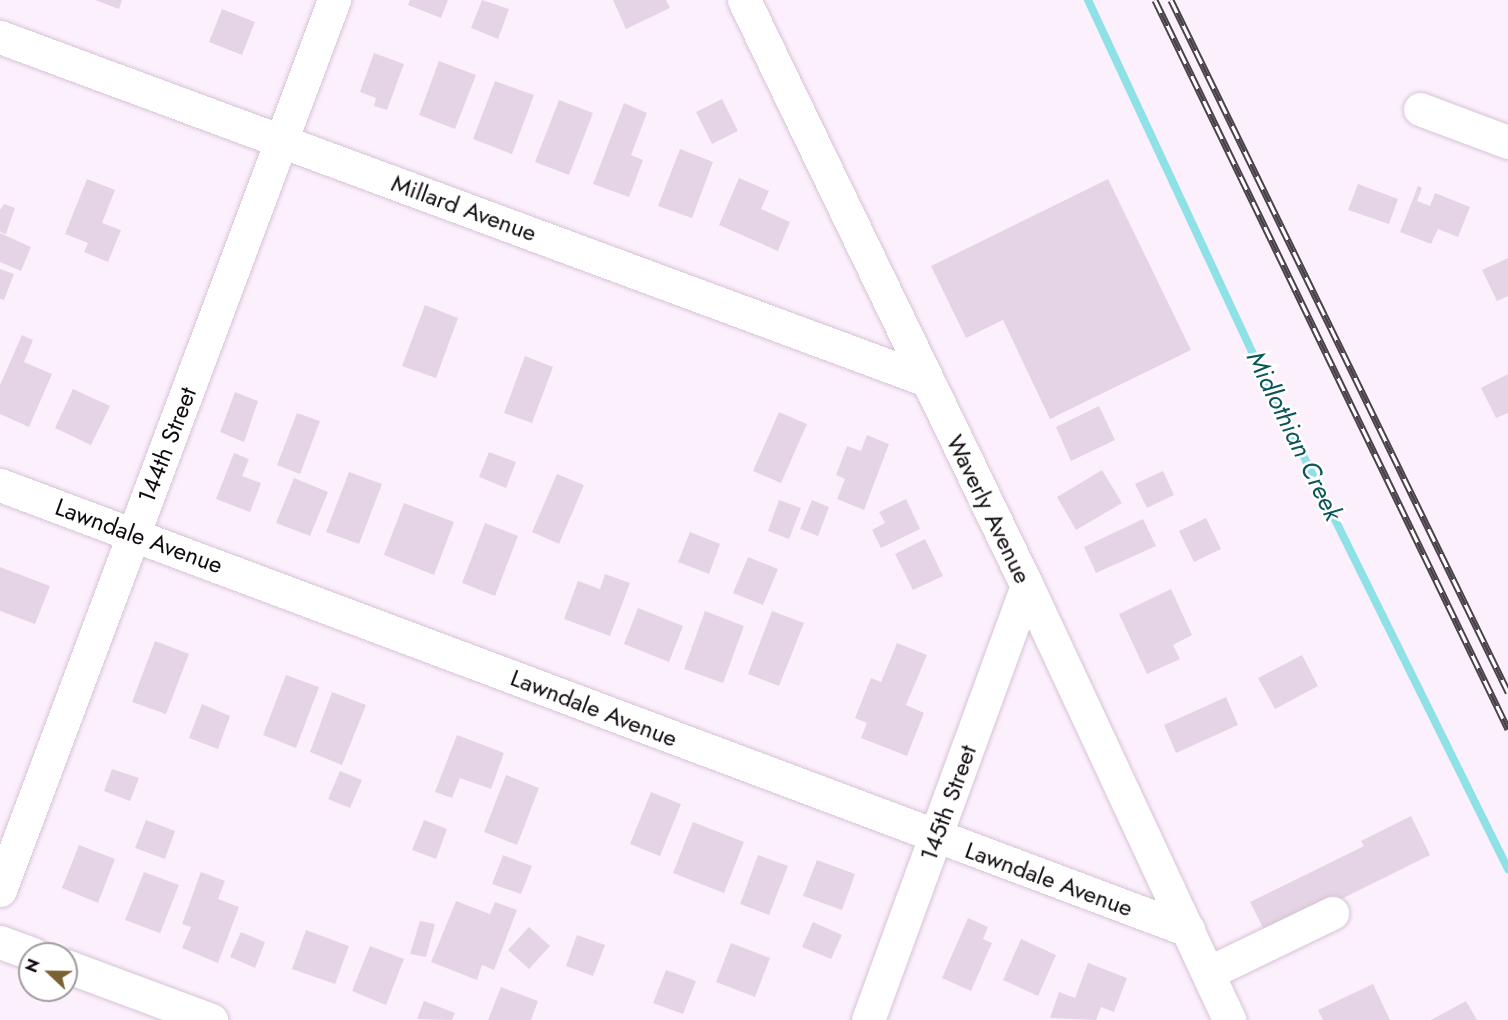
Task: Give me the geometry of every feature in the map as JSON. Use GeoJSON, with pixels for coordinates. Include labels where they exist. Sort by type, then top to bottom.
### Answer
{"type":"FeatureCollection","features":[{"type":"Feature","properties":{"kind":"street","name":"144th Street"},"geometry":{"type":"LineString","coordinates":[[0,890],[334,0]]}},
{"type":"Feature","properties":{"kind":"street","name":"Waverly Avenue"},"geometry":{"type":"LineString","coordinates":[[744,0],[1027,586],[1229,1020]]}},
{"type":"Feature","properties":{"kind":"street","name":"Millard Avenue"},"geometry":{"type":"LineString","coordinates":[[0,37],[927,380]]}},
{"type":"Feature","properties":{"kind":"street"},"geometry":{"type":"LineString","coordinates":[[1420,109],[1508,142]]}},
{"type":"Feature","properties":{"kind":"street","name":"Lawndale Avenue"},"geometry":{"type":"LineString","coordinates":[[0,485],[134,533],[1188,930]]}},
{"type":"Feature","properties":{"kind":"street","name":"145th Street"},"geometry":{"type":"LineString","coordinates":[[868,1020],[1027,586]]}},
{"type":"Feature","properties":{"kind":"street"},"geometry":{"type":"LineString","coordinates":[[1208,974],[1332,913]]}},
{"type":"Feature","properties":{"kind":"street"},"geometry":{"type":"LineString","coordinates":[[0,942],[18,949]]}},
{"type":"Feature","properties":{"kind":"street"},"geometry":{"type":"LineString","coordinates":[[78,970],[211,1020]]}},
{"type":"Feature","properties":{"kind":"building"},"geometry":{"type":"Polygon","coordinates":[[[95,0],[122,0],[119,9],[95,0]]]}},
{"type":"Feature","properties":{"kind":"building"},"geometry":{"type":"Polygon","coordinates":[[[410,0],[448,0],[441,18],[408,5],[410,0]]]}},
{"type":"Feature","properties":{"kind":"building"},"geometry":{"type":"Polygon","coordinates":[[[482,0],[509,9],[498,39],[471,28],[482,0]]]}},
{"type":"Feature","properties":{"kind":"building"},"geometry":{"type":"Polygon","coordinates":[[[613,0],[666,0],[670,8],[626,29],[613,0]]]}},
{"type":"Feature","properties":{"kind":"building"},"geometry":{"type":"Polygon","coordinates":[[[222,9],[255,22],[242,55],[209,42],[222,9]]]}},
{"type":"Feature","properties":{"kind":"building"},"geometry":{"type":"Polygon","coordinates":[[[374,53],[404,64],[387,110],[374,106],[376,98],[360,92],[374,53]]]}},
{"type":"Feature","properties":{"kind":"building"},"geometry":{"type":"Polygon","coordinates":[[[439,61],[476,75],[455,129],[419,115],[439,61]]]}},
{"type":"Feature","properties":{"kind":"building"},"geometry":{"type":"Polygon","coordinates":[[[495,81],[534,95],[512,154],[473,139],[495,81]]]}},
{"type":"Feature","properties":{"kind":"building"},"geometry":{"type":"Polygon","coordinates":[[[722,99],[738,131],[712,144],[696,112],[722,99]]]}},
{"type":"Feature","properties":{"kind":"building"},"geometry":{"type":"Polygon","coordinates":[[[559,100],[593,113],[569,175],[535,162],[559,100]]]}},
{"type":"Feature","properties":{"kind":"building"},"geometry":{"type":"Polygon","coordinates":[[[624,103],[647,113],[631,155],[643,160],[629,197],[593,184],[624,103]]]}},
{"type":"Feature","properties":{"kind":"building"},"geometry":{"type":"Polygon","coordinates":[[[680,149],[713,162],[692,218],[658,206],[680,149]]]}},
{"type":"Feature","properties":{"kind":"building"},"geometry":{"type":"Polygon","coordinates":[[[739,178],[769,191],[761,209],[790,222],[778,251],[719,225],[739,178]]]}},
{"type":"Feature","properties":{"kind":"building"},"geometry":{"type":"Polygon","coordinates":[[[87,179],[115,190],[102,223],[121,230],[108,262],[84,252],[88,243],[65,234],[87,179]]]}},
{"type":"Feature","properties":{"kind":"building"},"geometry":{"type":"Polygon","coordinates":[[[1108,179],[1191,350],[1050,419],[1003,320],[966,338],[931,266],[1108,179]]]}},
{"type":"Feature","properties":{"kind":"building"},"geometry":{"type":"Polygon","coordinates":[[[1358,184],[1398,199],[1389,224],[1348,210],[1358,184]]]}},
{"type":"Feature","properties":{"kind":"building"},"geometry":{"type":"Polygon","coordinates":[[[1418,186],[1422,188],[1417,201],[1430,206],[1435,193],[1470,207],[1458,237],[1438,229],[1431,244],[1400,232],[1418,186]]]}},
{"type":"Feature","properties":{"kind":"building"},"geometry":{"type":"Polygon","coordinates":[[[4,204],[15,208],[6,234],[0,232],[0,210],[4,204]]]}},
{"type":"Feature","properties":{"kind":"building"},"geometry":{"type":"Polygon","coordinates":[[[0,233],[31,247],[21,271],[0,262],[0,233]]]}},
{"type":"Feature","properties":{"kind":"building"},"geometry":{"type":"Polygon","coordinates":[[[1508,258],[1508,296],[1497,301],[1482,270],[1508,258]]]}},
{"type":"Feature","properties":{"kind":"building"},"geometry":{"type":"Polygon","coordinates":[[[0,269],[14,274],[4,300],[0,299],[0,269]]]}},
{"type":"Feature","properties":{"kind":"building"},"geometry":{"type":"Polygon","coordinates":[[[425,305],[458,318],[436,378],[402,366],[425,305]]]}},
{"type":"Feature","properties":{"kind":"building"},"geometry":{"type":"Polygon","coordinates":[[[22,335],[33,340],[24,362],[52,374],[29,427],[0,414],[0,385],[22,335]]]}},
{"type":"Feature","properties":{"kind":"building"},"geometry":{"type":"Polygon","coordinates":[[[525,356],[553,367],[532,423],[504,413],[525,356]]]}},
{"type":"Feature","properties":{"kind":"building"},"geometry":{"type":"Polygon","coordinates":[[[1508,374],[1508,413],[1496,418],[1481,388],[1508,374]]]}},
{"type":"Feature","properties":{"kind":"building"},"geometry":{"type":"Polygon","coordinates":[[[73,389],[110,406],[91,445],[55,428],[73,389]]]}},
{"type":"Feature","properties":{"kind":"building"},"geometry":{"type":"Polygon","coordinates":[[[235,392],[258,401],[244,442],[220,432],[235,392]]]}},
{"type":"Feature","properties":{"kind":"building"},"geometry":{"type":"Polygon","coordinates":[[[1099,406],[1115,440],[1071,461],[1056,427],[1099,406]]]}},
{"type":"Feature","properties":{"kind":"building"},"geometry":{"type":"Polygon","coordinates":[[[779,412],[807,424],[781,483],[753,471],[779,412]]]}},
{"type":"Feature","properties":{"kind":"building"},"geometry":{"type":"Polygon","coordinates":[[[297,413],[320,421],[300,474],[277,465],[297,413]]]}},
{"type":"Feature","properties":{"kind":"building"},"geometry":{"type":"Polygon","coordinates":[[[867,435],[889,444],[864,510],[837,499],[845,479],[836,475],[847,446],[861,451],[867,435]]]}},
{"type":"Feature","properties":{"kind":"building"},"geometry":{"type":"Polygon","coordinates":[[[489,452],[516,462],[506,488],[479,477],[489,452]]]}},
{"type":"Feature","properties":{"kind":"building"},"geometry":{"type":"Polygon","coordinates":[[[234,453],[249,459],[242,476],[261,483],[250,512],[216,499],[234,453]]]}},
{"type":"Feature","properties":{"kind":"building"},"geometry":{"type":"Polygon","coordinates":[[[1102,470],[1122,503],[1076,530],[1057,497],[1102,470]]]}},
{"type":"Feature","properties":{"kind":"building"},"geometry":{"type":"Polygon","coordinates":[[[1163,471],[1174,495],[1147,508],[1135,484],[1163,471]]]}},
{"type":"Feature","properties":{"kind":"building"},"geometry":{"type":"Polygon","coordinates":[[[349,472],[382,484],[359,544],[326,532],[349,472]]]}},
{"type":"Feature","properties":{"kind":"building"},"geometry":{"type":"Polygon","coordinates":[[[557,474],[584,485],[559,544],[532,532],[557,474]]]}},
{"type":"Feature","properties":{"kind":"building"},"geometry":{"type":"Polygon","coordinates":[[[294,478],[328,492],[310,536],[276,523],[294,478]]]}},
{"type":"Feature","properties":{"kind":"building"},"geometry":{"type":"Polygon","coordinates":[[[906,499],[920,529],[881,548],[872,530],[885,523],[879,512],[906,499]]]}},
{"type":"Feature","properties":{"kind":"building"},"geometry":{"type":"Polygon","coordinates":[[[779,500],[801,508],[789,539],[768,531],[779,500]]]}},
{"type":"Feature","properties":{"kind":"building"},"geometry":{"type":"Polygon","coordinates":[[[812,500],[829,507],[818,536],[800,529],[812,500]]]}},
{"type":"Feature","properties":{"kind":"building"},"geometry":{"type":"Polygon","coordinates":[[[404,503],[454,522],[434,575],[384,555],[404,503]]]}},
{"type":"Feature","properties":{"kind":"building"},"geometry":{"type":"Polygon","coordinates":[[[1206,518],[1221,549],[1194,562],[1179,531],[1206,518]]]}},
{"type":"Feature","properties":{"kind":"building"},"geometry":{"type":"Polygon","coordinates":[[[1143,519],[1156,546],[1096,573],[1084,547],[1143,519]]]}},
{"type":"Feature","properties":{"kind":"building"},"geometry":{"type":"Polygon","coordinates":[[[485,523],[518,536],[495,596],[462,583],[485,523]]]}},
{"type":"Feature","properties":{"kind":"building"},"geometry":{"type":"Polygon","coordinates":[[[690,532],[720,544],[709,574],[678,562],[690,532]]]}},
{"type":"Feature","properties":{"kind":"building"},"geometry":{"type":"Polygon","coordinates":[[[925,539],[943,576],[913,590],[895,554],[925,539]]]}},
{"type":"Feature","properties":{"kind":"building"},"geometry":{"type":"Polygon","coordinates":[[[748,557],[778,569],[763,605],[733,593],[748,557]]]}},
{"type":"Feature","properties":{"kind":"building"},"geometry":{"type":"Polygon","coordinates":[[[0,567],[50,586],[35,624],[0,611],[0,567]]]}},
{"type":"Feature","properties":{"kind":"building"},"geometry":{"type":"Polygon","coordinates":[[[605,574],[630,583],[610,636],[564,619],[578,581],[600,589],[605,574]]]}},
{"type":"Feature","properties":{"kind":"building"},"geometry":{"type":"Polygon","coordinates":[[[1171,589],[1192,635],[1173,645],[1180,659],[1147,674],[1119,614],[1171,589]]]}},
{"type":"Feature","properties":{"kind":"building"},"geometry":{"type":"Polygon","coordinates":[[[638,608],[683,626],[669,662],[624,644],[638,608]]]}},
{"type":"Feature","properties":{"kind":"building"},"geometry":{"type":"Polygon","coordinates":[[[705,611],[744,626],[723,683],[684,669],[705,611]]]}},
{"type":"Feature","properties":{"kind":"building"},"geometry":{"type":"Polygon","coordinates":[[[772,611],[804,623],[779,686],[748,674],[772,611]]]}},
{"type":"Feature","properties":{"kind":"building"},"geometry":{"type":"Polygon","coordinates":[[[155,641],[189,654],[166,714],[132,702],[155,641]]]}},
{"type":"Feature","properties":{"kind":"building"},"geometry":{"type":"Polygon","coordinates":[[[897,643],[927,655],[906,705],[924,713],[907,756],[861,738],[867,723],[855,718],[871,678],[881,682],[897,643]]]}},
{"type":"Feature","properties":{"kind":"building"},"geometry":{"type":"Polygon","coordinates":[[[1302,655],[1318,686],[1275,709],[1258,678],[1302,655]]]}},
{"type":"Feature","properties":{"kind":"building"},"geometry":{"type":"Polygon","coordinates":[[[286,675],[319,687],[296,748],[263,735],[286,675]]]}},
{"type":"Feature","properties":{"kind":"building"},"geometry":{"type":"Polygon","coordinates":[[[332,692],[366,705],[342,765],[310,752],[332,692]]]}},
{"type":"Feature","properties":{"kind":"building"},"geometry":{"type":"Polygon","coordinates":[[[1226,697],[1238,725],[1176,753],[1164,725],[1226,697]]]}},
{"type":"Feature","properties":{"kind":"building"},"geometry":{"type":"Polygon","coordinates":[[[202,704],[230,716],[218,749],[189,738],[202,704]]]}},
{"type":"Feature","properties":{"kind":"building"},"geometry":{"type":"Polygon","coordinates":[[[457,735],[504,753],[491,789],[460,778],[452,798],[435,792],[457,735]]]}},
{"type":"Feature","properties":{"kind":"building"},"geometry":{"type":"Polygon","coordinates":[[[112,769],[139,778],[130,801],[104,791],[112,769]]]}},
{"type":"Feature","properties":{"kind":"building"},"geometry":{"type":"Polygon","coordinates":[[[340,771],[362,780],[350,808],[328,799],[340,771]]]}},
{"type":"Feature","properties":{"kind":"building"},"geometry":{"type":"Polygon","coordinates":[[[506,775],[539,788],[517,845],[484,832],[506,775]]]}},
{"type":"Feature","properties":{"kind":"building"},"geometry":{"type":"Polygon","coordinates":[[[651,792],[681,804],[660,856],[630,844],[651,792]]]}},
{"type":"Feature","properties":{"kind":"building"},"geometry":{"type":"Polygon","coordinates":[[[1411,816],[1430,855],[1267,936],[1250,902],[1364,846],[1361,841],[1411,816]]]}},
{"type":"Feature","properties":{"kind":"building"},"geometry":{"type":"Polygon","coordinates":[[[146,820],[175,831],[165,859],[135,848],[146,820]]]}},
{"type":"Feature","properties":{"kind":"building"},"geometry":{"type":"Polygon","coordinates":[[[424,820],[447,829],[436,859],[412,850],[424,820]]]}},
{"type":"Feature","properties":{"kind":"building"},"geometry":{"type":"Polygon","coordinates":[[[693,822],[744,842],[724,893],[673,873],[693,822]]]}},
{"type":"Feature","properties":{"kind":"building"},"geometry":{"type":"Polygon","coordinates":[[[79,845],[115,859],[98,903],[62,888],[79,845]]]}},
{"type":"Feature","properties":{"kind":"building"},"geometry":{"type":"Polygon","coordinates":[[[503,855],[532,866],[521,894],[492,884],[503,855]]]}},
{"type":"Feature","properties":{"kind":"building"},"geometry":{"type":"Polygon","coordinates":[[[758,855],[788,866],[769,915],[740,904],[758,855]]]}},
{"type":"Feature","properties":{"kind":"building"},"geometry":{"type":"Polygon","coordinates":[[[817,860],[855,874],[842,910],[803,896],[817,860]]]}},
{"type":"Feature","properties":{"kind":"building"},"geometry":{"type":"Polygon","coordinates":[[[144,872],[179,885],[160,933],[125,920],[144,872]]]}},
{"type":"Feature","properties":{"kind":"building"},"geometry":{"type":"Polygon","coordinates":[[[201,872],[225,881],[218,899],[239,907],[218,963],[182,948],[191,927],[182,924],[201,872]]]}},
{"type":"Feature","properties":{"kind":"building"},"geometry":{"type":"Polygon","coordinates":[[[456,901],[490,914],[495,902],[517,910],[494,970],[482,965],[477,980],[431,962],[456,901]]]}},
{"type":"Feature","properties":{"kind":"building"},"geometry":{"type":"Polygon","coordinates":[[[968,918],[988,927],[983,939],[992,943],[971,991],[942,978],[968,918]]]}},
{"type":"Feature","properties":{"kind":"building"},"geometry":{"type":"Polygon","coordinates":[[[420,921],[435,924],[426,957],[410,954],[420,921]]]}},
{"type":"Feature","properties":{"kind":"building"},"geometry":{"type":"Polygon","coordinates":[[[813,922],[842,935],[831,959],[802,947],[813,922]]]}},
{"type":"Feature","properties":{"kind":"building"},"geometry":{"type":"Polygon","coordinates":[[[529,927],[550,946],[529,969],[508,950],[529,927]]]}},
{"type":"Feature","properties":{"kind":"building"},"geometry":{"type":"Polygon","coordinates":[[[306,930],[349,946],[335,984],[292,969],[306,930]]]}},
{"type":"Feature","properties":{"kind":"building"},"geometry":{"type":"Polygon","coordinates":[[[241,932],[265,942],[255,968],[230,957],[241,932]]]}},
{"type":"Feature","properties":{"kind":"building"},"geometry":{"type":"Polygon","coordinates":[[[577,935],[605,945],[593,976],[566,966],[577,935]]]}},
{"type":"Feature","properties":{"kind":"building"},"geometry":{"type":"Polygon","coordinates":[[[1021,939],[1056,955],[1038,996],[1003,980],[1021,939]]]}},
{"type":"Feature","properties":{"kind":"building"},"geometry":{"type":"Polygon","coordinates":[[[731,943],[770,958],[755,997],[716,982],[731,943]]]}},
{"type":"Feature","properties":{"kind":"building"},"geometry":{"type":"Polygon","coordinates":[[[370,946],[404,959],[386,1005],[352,991],[370,946]]]}},
{"type":"Feature","properties":{"kind":"building"},"geometry":{"type":"Polygon","coordinates":[[[1088,963],[1127,978],[1114,1012],[1101,1007],[1096,1020],[1050,1018],[1059,992],[1075,998],[1088,963]]]}},
{"type":"Feature","properties":{"kind":"building"},"geometry":{"type":"Polygon","coordinates":[[[666,970],[696,981],[683,1014],[653,1003],[666,970]]]}},
{"type":"Feature","properties":{"kind":"building"},"geometry":{"type":"Polygon","coordinates":[[[1373,984],[1390,1020],[1323,1020],[1318,1010],[1373,984]]]}},
{"type":"Feature","properties":{"kind":"building"},"geometry":{"type":"Polygon","coordinates":[[[501,987],[538,1001],[531,1020],[488,1020],[501,987]]]}},
{"type":"Feature","properties":{"kind":"building"},"geometry":{"type":"Polygon","coordinates":[[[424,1001],[455,1013],[452,1020],[417,1019],[424,1001]]]}},
{"type":"Feature","properties":{"kind":"building"},"geometry":{"type":"Polygon","coordinates":[[[1466,1001],[1477,1020],[1431,1020],[1466,1001]]]}},
{"type":"Feature","properties":{"kind":"waterway","name":"Midlothian Creek"},"geometry":{"type":"LineString","coordinates":[[1088,0],[1253,354],[1508,869]]}},
{"type":"Feature","properties":{"kind":"railway"},"geometry":{"type":"LineString","coordinates":[[1155,0],[1508,729]]}},
{"type":"Feature","properties":{"kind":"railway"},"geometry":{"type":"LineString","coordinates":[[1171,0],[1508,692]]}}]}
